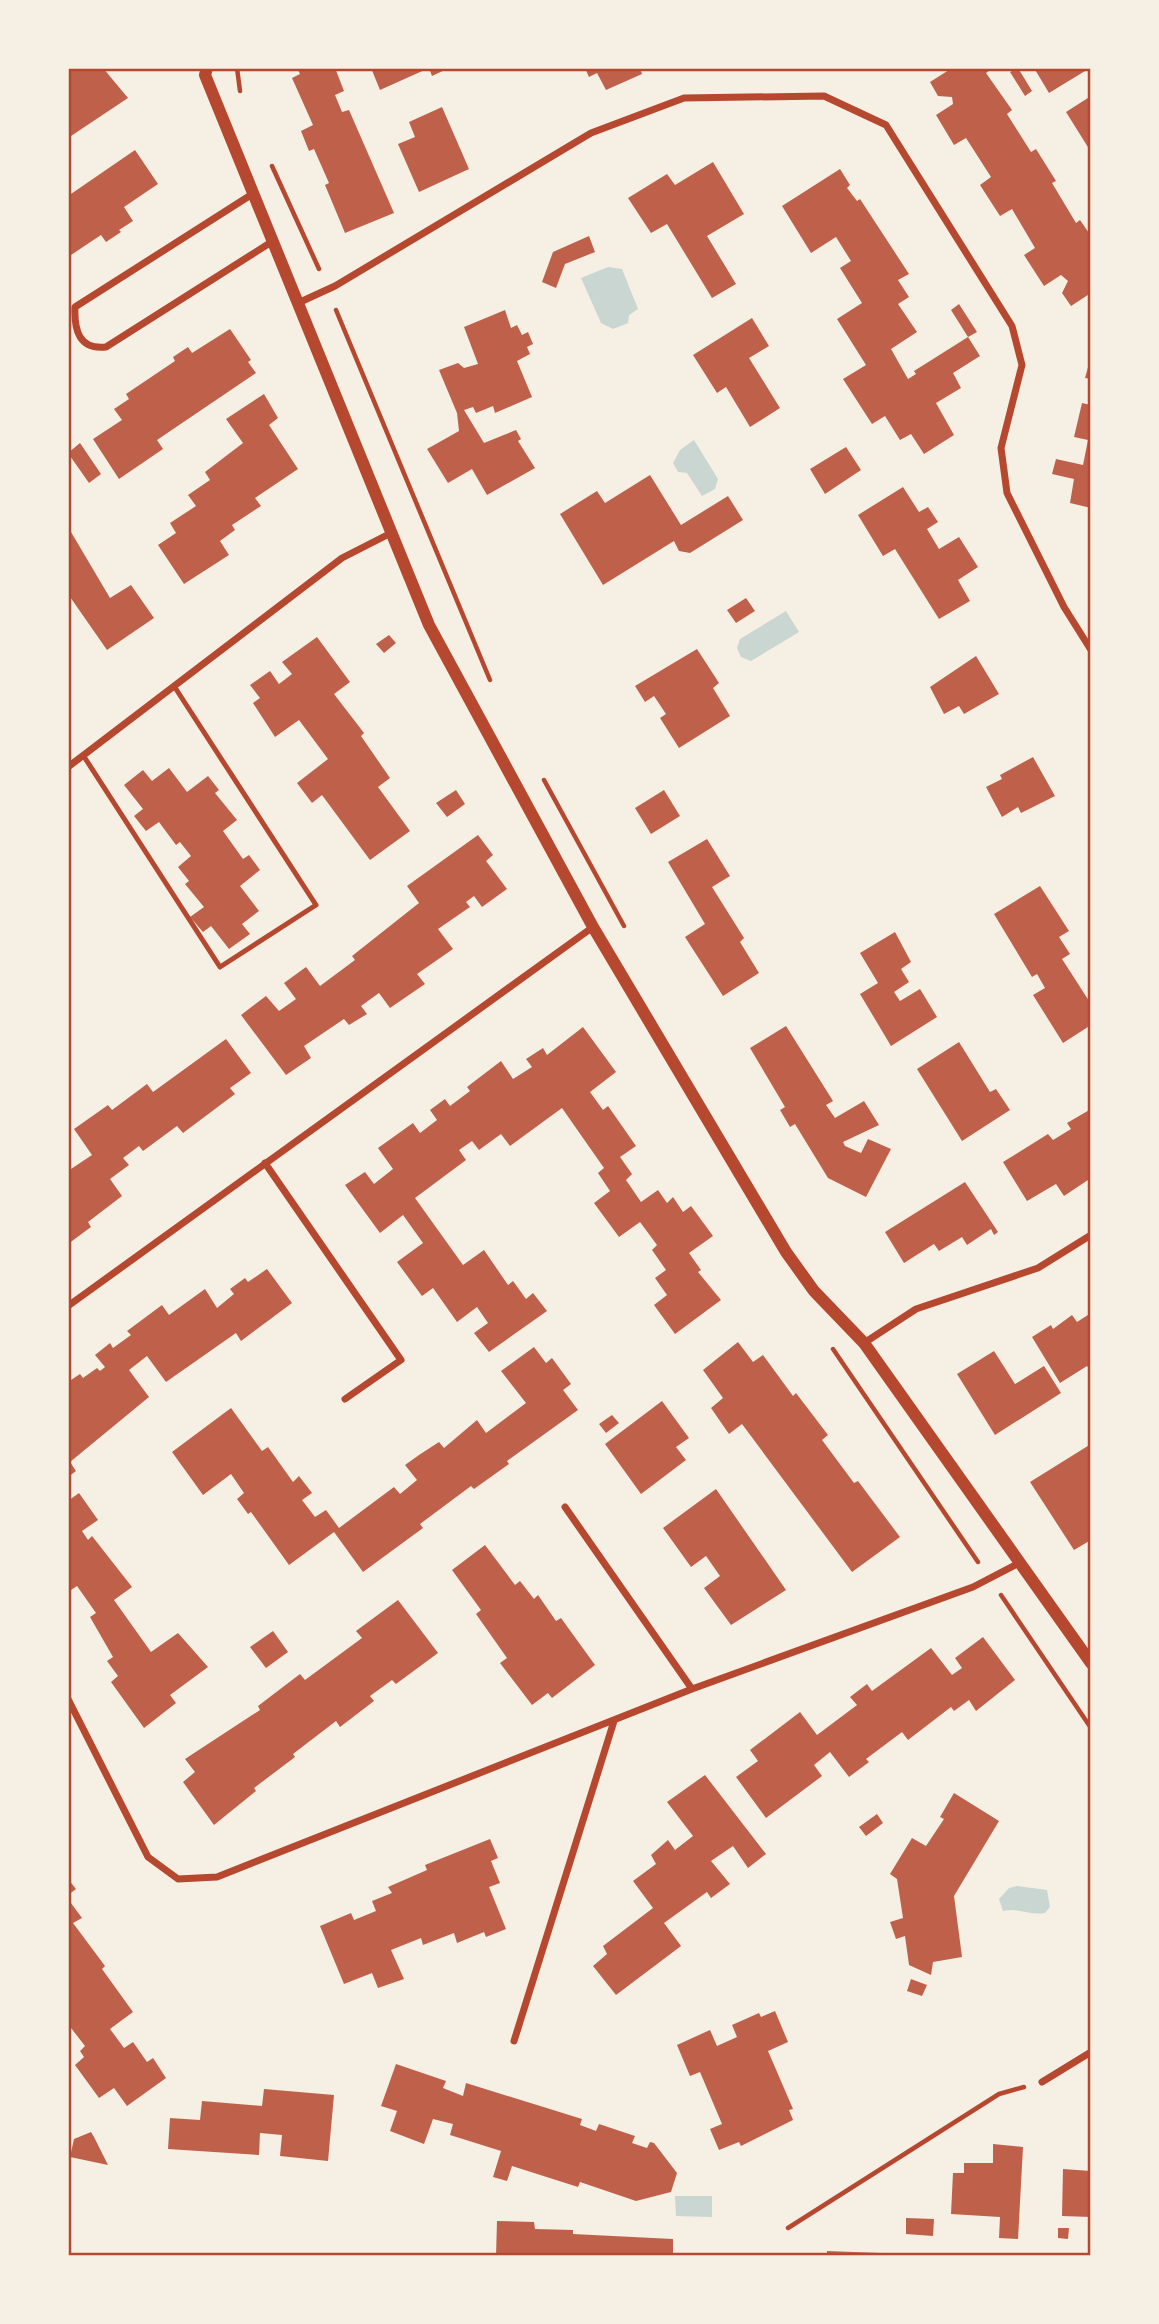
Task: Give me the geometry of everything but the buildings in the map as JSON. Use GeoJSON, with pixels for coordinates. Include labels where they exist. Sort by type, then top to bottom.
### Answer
{"type":"FeatureCollection","features":[{"type":"Feature","properties":{"kind":"street"},"geometry":{"type":"LineString","coordinates":[[191,68],[206,72],[429,625],[593,927],[786,1252],[814,1291],[864,1343],[1091,1663]]}},
{"type":"Feature","properties":{"kind":"street"},"geometry":{"type":"LineString","coordinates":[[298,303],[328,289],[591,133],[684,98],[824,96],[886,125],[1012,326],[1022,365],[1001,448],[1007,493],[1064,607],[1091,650]]}},
{"type":"Feature","properties":{"kind":"street"},"geometry":{"type":"LineString","coordinates":[[254,193],[75,307],[74,327],[82,341],[95,348],[106,347],[273,241]]}},
{"type":"Feature","properties":{"kind":"street"},"geometry":{"type":"LineString","coordinates":[[68,766],[342,558],[391,533]]}},
{"type":"Feature","properties":{"kind":"street"},"geometry":{"type":"LineString","coordinates":[[68,1306],[593,927]]}},
{"type":"Feature","properties":{"kind":"street"},"geometry":{"type":"LineString","coordinates":[[265,1163],[401,1360],[345,1399]]}},
{"type":"Feature","properties":{"kind":"street"},"geometry":{"type":"LineString","coordinates":[[864,1343],[916,1310],[1038,1268],[1091,1235]]}},
{"type":"Feature","properties":{"kind":"street"},"geometry":{"type":"LineString","coordinates":[[565,1507],[692,1689]]}},
{"type":"Feature","properties":{"kind":"street"},"geometry":{"type":"LineString","coordinates":[[68,1699],[148,1857],[178,1879],[217,1877],[692,1689],[990,1580],[1019,1563]]}},
{"type":"Feature","properties":{"kind":"street"},"geometry":{"type":"LineString","coordinates":[[514,2041],[614,1721]]}},
{"type":"Feature","properties":{"kind":"street"},"geometry":{"type":"LineString","coordinates":[[1042,2082],[1091,2052]]}},
{"type":"Feature","properties":{"kind":"lane"},"geometry":{"type":"LineString","coordinates":[[83,755],[220,967],[316,905],[174,686]]}},
{"type":"Feature","properties":{"kind":"path"},"geometry":{"type":"LineString","coordinates":[[237,68],[242,102]]}},
{"type":"Feature","properties":{"kind":"path"},"geometry":{"type":"LineString","coordinates":[[271,164],[328,289],[348,344],[495,690]]}},
{"type":"Feature","properties":{"kind":"path"},"geometry":{"type":"LineString","coordinates":[[542,775],[628,932]]}},
{"type":"Feature","properties":{"kind":"path"},"geometry":{"type":"LineString","coordinates":[[830,1344],[1091,1728]]}},
{"type":"Feature","properties":{"kind":"path"},"geometry":{"type":"LineString","coordinates":[[788,2228],[999,2094],[1042,2082]]}},
{"type":"Feature","properties":{"kind":"shaded area"},"geometry":{"type":"Polygon","coordinates":[[[608,267],[622,269],[638,309],[629,315],[628,323],[613,329],[601,323],[581,278],[608,267]]]}},
{"type":"Feature","properties":{"kind":"shaded area"},"geometry":{"type":"Polygon","coordinates":[[[694,440],[718,479],[715,489],[702,496],[687,473],[678,472],[673,463],[680,450],[694,440]]]}},
{"type":"Feature","properties":{"kind":"shaded area"},"geometry":{"type":"Polygon","coordinates":[[[786,611],[799,632],[751,661],[741,657],[737,648],[740,639],[786,611]]]}},
{"type":"Feature","properties":{"kind":"shaded area"},"geometry":{"type":"Polygon","coordinates":[[[1017,1886],[1047,1890],[1050,1907],[1040,1914],[1003,1911],[999,1899],[1009,1888],[1017,1886]]]}},
{"type":"Feature","properties":{"kind":"shaded area"},"geometry":{"type":"Polygon","coordinates":[[[675,2196],[712,2196],[712,2217],[676,2216],[675,2196]]]}}]}
